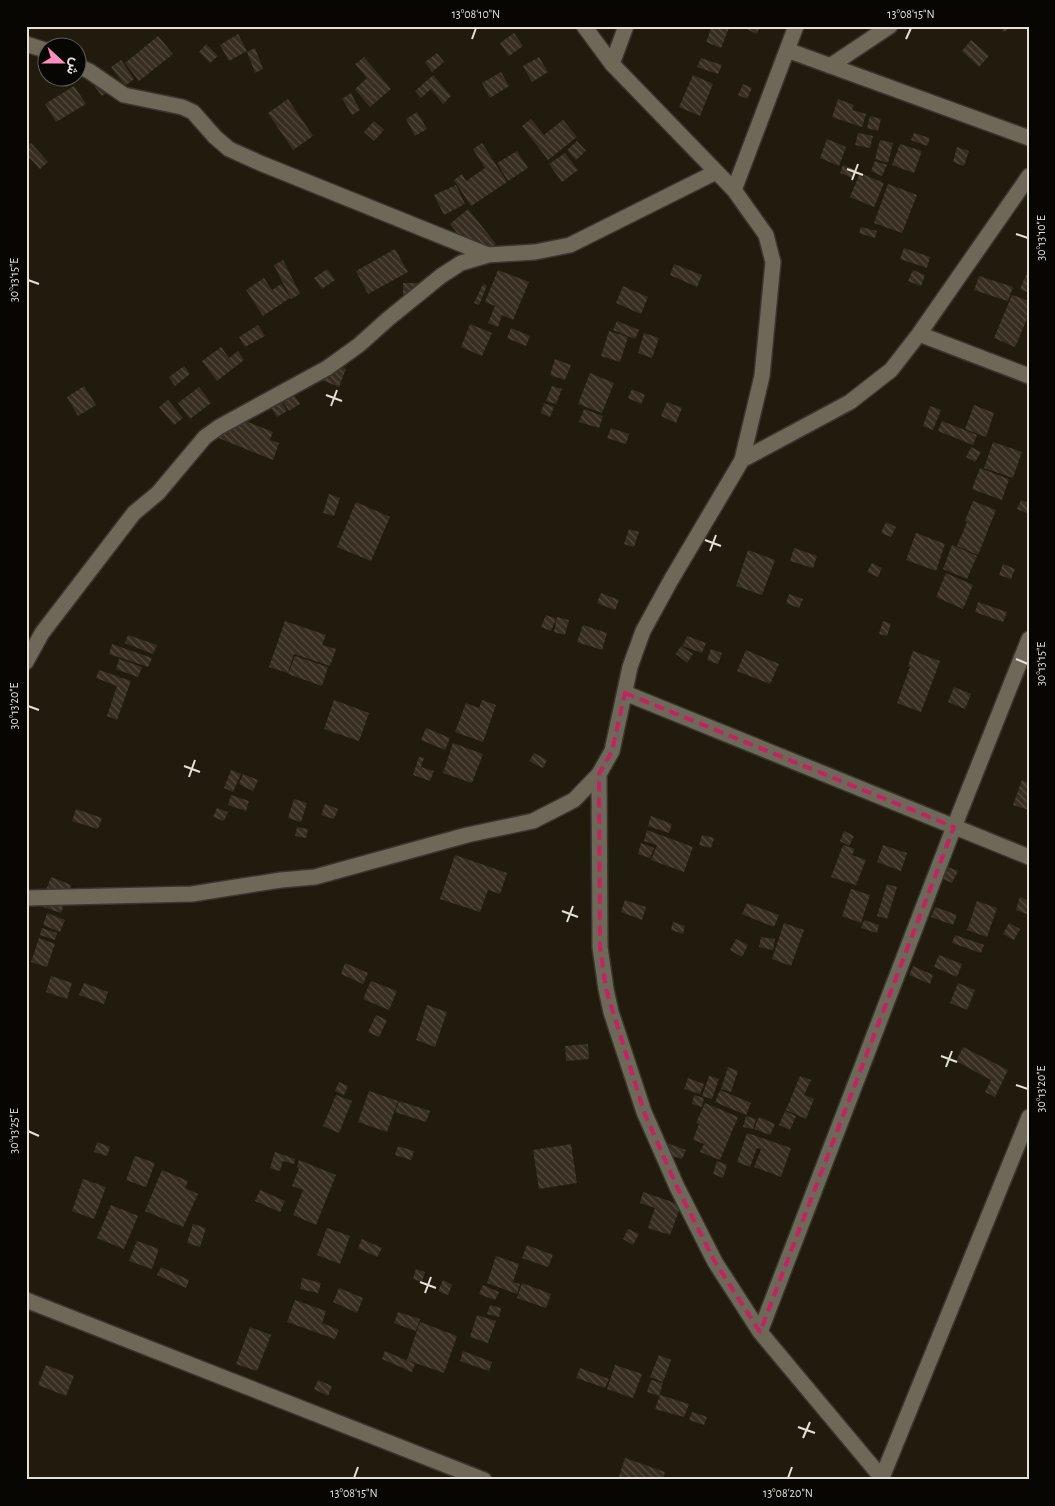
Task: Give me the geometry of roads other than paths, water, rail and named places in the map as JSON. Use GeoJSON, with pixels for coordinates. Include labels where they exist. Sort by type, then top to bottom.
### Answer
{"type":"FeatureCollection","features":[{"type":"Feature","properties":{"kind":"street"},"geometry":{"type":"LineString","coordinates":[[26,898],[192,894],[281,880],[315,877],[467,835],[533,821],[574,800],[599,774],[612,750],[630,667],[643,630],[742,460],[762,376],[773,262],[766,235],[734,190],[612,64],[584,26]]}},
{"type":"Feature","properties":{"kind":"street"},"geometry":{"type":"LineString","coordinates":[[612,64],[626,26]]}},
{"type":"Feature","properties":{"kind":"street"},"geometry":{"type":"LineString","coordinates":[[734,190],[796,26]]}},
{"type":"Feature","properties":{"kind":"street"},"geometry":{"type":"LineString","coordinates":[[830,66],[890,26]]}},
{"type":"Feature","properties":{"kind":"street"},"geometry":{"type":"LineString","coordinates":[[26,44],[38,48]]}},
{"type":"Feature","properties":{"kind":"street"},"geometry":{"type":"LineString","coordinates":[[787,50],[1029,138]]}},
{"type":"Feature","properties":{"kind":"street"},"geometry":{"type":"LineString","coordinates":[[88,71],[124,95],[182,107],[193,112],[214,137],[229,149],[488,255]]}},
{"type":"Feature","properties":{"kind":"street"},"geometry":{"type":"LineString","coordinates":[[26,662],[42,633],[134,513],[158,493],[205,438],[220,427],[327,368],[359,345],[388,318],[441,276],[462,263],[488,255],[535,252],[570,245],[716,172]]}},
{"type":"Feature","properties":{"kind":"street"},"geometry":{"type":"LineString","coordinates":[[742,460],[850,402],[891,370],[919,334],[1029,176]]}},
{"type":"Feature","properties":{"kind":"street"},"geometry":{"type":"LineString","coordinates":[[919,334],[1029,376]]}},
{"type":"Feature","properties":{"kind":"street"},"geometry":{"type":"LineString","coordinates":[[760,1332],[954,827],[1029,639]]}},
{"type":"Feature","properties":{"kind":"street"},"geometry":{"type":"LineString","coordinates":[[625,693],[1029,857]]}},
{"type":"Feature","properties":{"kind":"street"},"geometry":{"type":"LineString","coordinates":[[599,774],[600,947],[611,1012],[644,1112],[676,1187],[715,1262],[760,1332],[881,1479],[1029,1117]]}},
{"type":"Feature","properties":{"kind":"street"},"geometry":{"type":"LineString","coordinates":[[26,1300],[484,1480]]}}]}
